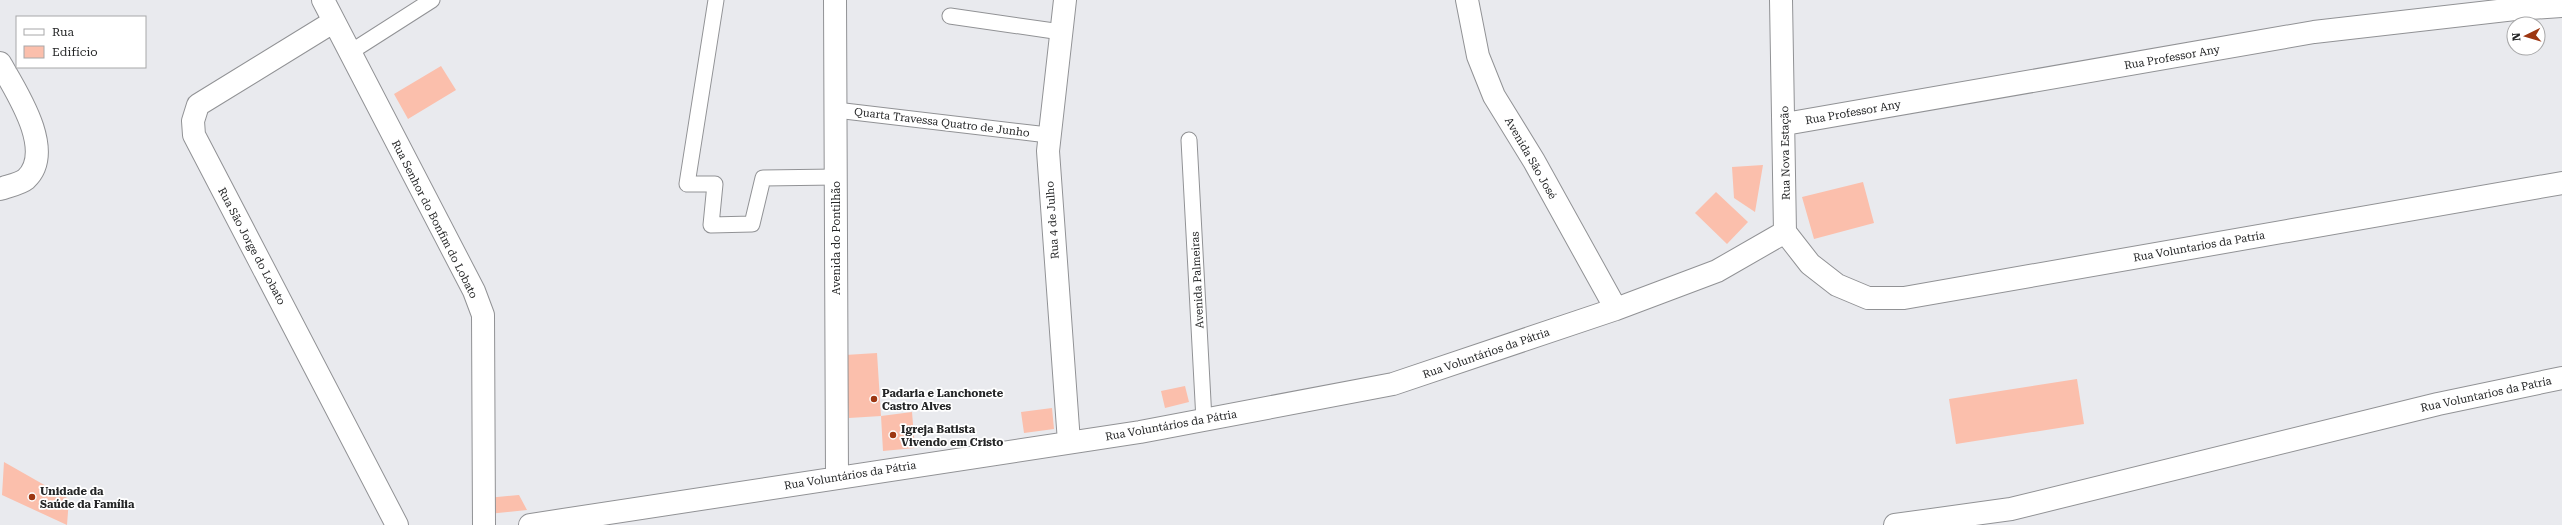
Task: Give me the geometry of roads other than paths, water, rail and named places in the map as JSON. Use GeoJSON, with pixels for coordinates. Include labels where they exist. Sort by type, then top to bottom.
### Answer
{"type":"FeatureCollection","features":[{"type":"Feature","properties":{"kind":"street","name":"Rua Senhor do Bonfim do Lobato"},"geometry":{"type":"LineString","coordinates":[[323,0],[349,53],[474,291],[483,315],[484,525]]}},
{"type":"Feature","properties":{"kind":"street","name":"Avenida do Pontilhão"},"geometry":{"type":"LineString","coordinates":[[835,0],[837,477]]}},
{"type":"Feature","properties":{"kind":"street","name":"Rua 4 de Julho"},"geometry":{"type":"LineString","coordinates":[[1065,0],[1048,135],[1048,163],[1069,442]]}},
{"type":"Feature","properties":{"kind":"street","name":"Avenida São José"},"geometry":{"type":"LineString","coordinates":[[1467,0],[1478,56],[1494,96],[1534,161],[1616,309]]}},
{"type":"Feature","properties":{"kind":"street","name":"Rua Nova Estação"},"geometry":{"type":"LineString","coordinates":[[1781,0],[1785,124],[1785,232]]}},
{"type":"Feature","properties":{"kind":"street","name":"Rua Professor Any"},"geometry":{"type":"LineString","coordinates":[[1785,124],[2314,32],[2514,9],[2562,6]]}},
{"type":"Feature","properties":{"kind":"street","name":"Rua São Jorge do Lobato"},"geometry":{"type":"LineString","coordinates":[[333,22],[198,105],[193,128],[194,136],[397,525]]}},
{"type":"Feature","properties":{"kind":"street"},"geometry":{"type":"LineString","coordinates":[[0,63],[16,91],[38,143],[38,160],[33,171],[25,180],[0,189]]}},
{"type":"Feature","properties":{"kind":"street","name":"Rua Voluntarios da Patría"},"geometry":{"type":"LineString","coordinates":[[1785,232],[1810,264],[1837,285],[1868,298],[1904,298],[2562,183]]}},
{"type":"Feature","properties":{"kind":"street","name":"Rua Voluntários da Pátria"},"geometry":{"type":"LineString","coordinates":[[530,525],[1204,420],[1393,384],[1616,309],[1717,271],[1785,232]]}},
{"type":"Feature","properties":{"kind":"street","name":"Rua Voluntarios da Patría"},"geometry":{"type":"LineString","coordinates":[[1895,525],[2015,517],[2438,404],[2556,382]]}},
{"type":"Feature","properties":{"kind":"lane"},"geometry":{"type":"LineString","coordinates":[[349,53],[432,0]]}},
{"type":"Feature","properties":{"kind":"lane"},"geometry":{"type":"LineString","coordinates":[[716,0],[687,184],[715,184],[711,224],[752,224],[763,178],[836,177]]}},
{"type":"Feature","properties":{"kind":"lane"},"geometry":{"type":"LineString","coordinates":[[950,16],[1061,32]]}},
{"type":"Feature","properties":{"kind":"lane","name":"Quarta Travessa Quatro de Junho"},"geometry":{"type":"LineString","coordinates":[[836,110],[1048,135]]}},
{"type":"Feature","properties":{"kind":"lane","name":"Avenida Palmeiras"},"geometry":{"type":"LineString","coordinates":[[1189,140],[1204,420]]}},
{"type":"Feature","properties":{"kind":"place","name":"Padaria e Lanchonete Castro Alves"},"geometry":{"type":"Point","coordinates":[874,399]}},
{"type":"Feature","properties":{"kind":"place","name":"Igreja Batista Vivendo em Cristo"},"geometry":{"type":"Point","coordinates":[893,435]}},
{"type":"Feature","properties":{"kind":"place","name":"Unidade da Saúde da Família"},"geometry":{"type":"Point","coordinates":[32,497]}}]}
